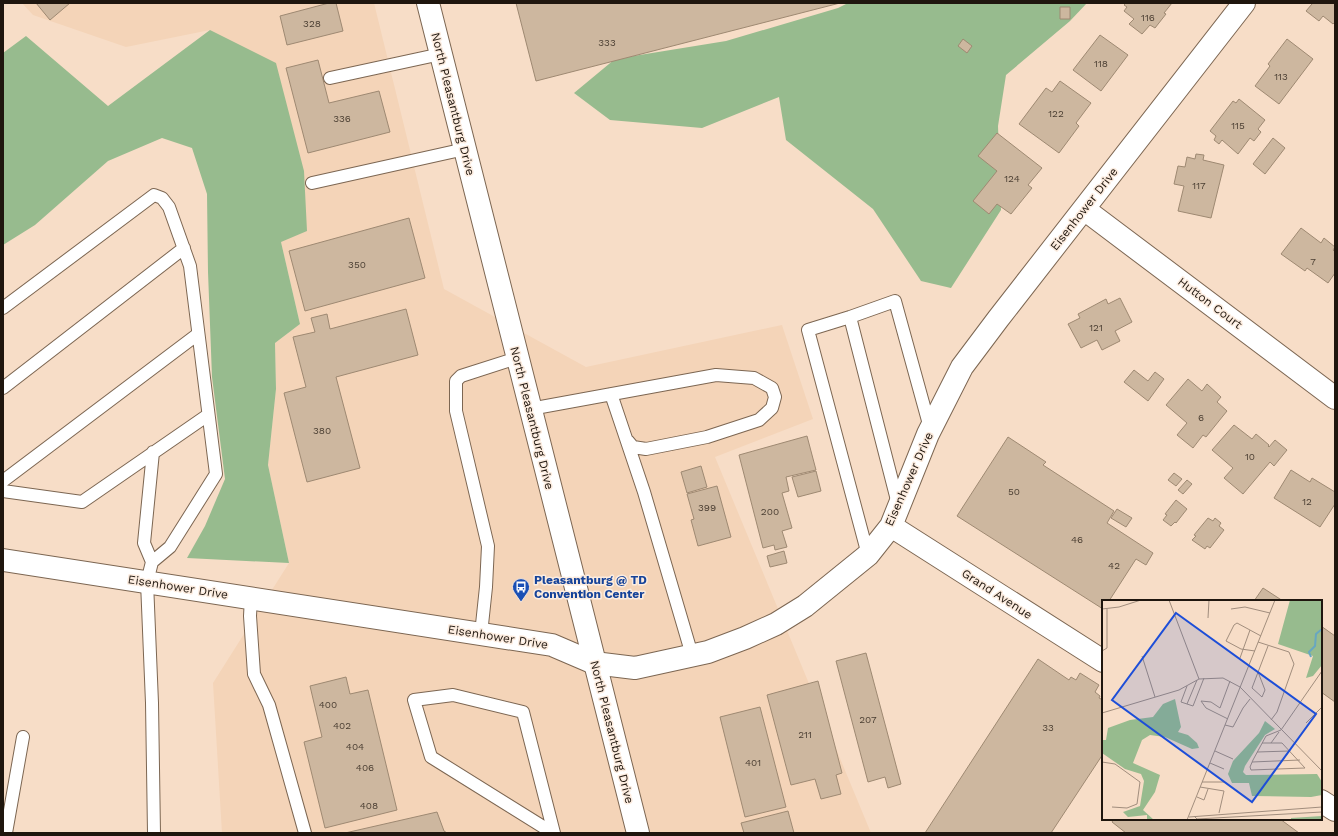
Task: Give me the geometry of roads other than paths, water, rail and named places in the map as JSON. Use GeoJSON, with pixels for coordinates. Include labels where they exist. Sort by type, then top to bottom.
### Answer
{"type":"FeatureCollection","features":[{"type":"Feature","properties":{"kind":"street","name":"North Pleasantburg Drive"},"geometry":{"type":"LineString","coordinates":[[428,3],[638,833]]}},
{"type":"Feature","properties":{"kind":"street","name":"Eisenhower Drive"},"geometry":{"type":"LineString","coordinates":[[3,560],[150,572],[251,598],[552,645],[594,663],[635,668],[708,652],[745,638],[776,624],[805,606],[868,555],[895,516],[931,430],[962,368],[998,319],[1244,3]]}},
{"type":"Feature","properties":{"kind":"street","name":"Hutton Court"},"geometry":{"type":"LineString","coordinates":[[1084,209],[1335,398]]}},
{"type":"Feature","properties":{"kind":"street","name":"Grand Avenue"},"geometry":{"type":"LineString","coordinates":[[895,516],[1102,660]]}},
{"type":"Feature","properties":{"kind":"street"},"geometry":{"type":"LineString","coordinates":[[1322,802],[1335,810]]}},
{"type":"Feature","properties":{"kind":"lane"},"geometry":{"type":"LineString","coordinates":[[330,78],[441,54]]}},
{"type":"Feature","properties":{"kind":"lane"},"geometry":{"type":"LineString","coordinates":[[312,184],[464,149]]}},
{"type":"Feature","properties":{"kind":"lane"},"geometry":{"type":"LineString","coordinates":[[3,308],[154,196],[162,198],[169,207],[190,266],[216,474],[170,547],[150,572]]}},
{"type":"Feature","properties":{"kind":"lane"},"geometry":{"type":"LineString","coordinates":[[3,388],[184,248]]}},
{"type":"Feature","properties":{"kind":"lane"},"geometry":{"type":"LineString","coordinates":[[868,555],[808,330],[895,301],[931,430]]}},
{"type":"Feature","properties":{"kind":"lane"},"geometry":{"type":"LineString","coordinates":[[850,317],[895,516]]}},
{"type":"Feature","properties":{"kind":"lane"},"geometry":{"type":"LineString","coordinates":[[3,482],[198,334]]}},
{"type":"Feature","properties":{"kind":"lane"},"geometry":{"type":"LineString","coordinates":[[482,634],[488,546],[456,411],[456,381],[461,376],[517,358]]}},
{"type":"Feature","properties":{"kind":"lane"},"geometry":{"type":"LineString","coordinates":[[530,409],[716,375],[754,378],[772,388],[775,397],[772,408],[758,420],[707,437],[646,449],[633,447],[628,440]]}},
{"type":"Feature","properties":{"kind":"lane"},"geometry":{"type":"LineString","coordinates":[[611,394],[628,440],[692,655]]}},
{"type":"Feature","properties":{"kind":"lane"},"geometry":{"type":"LineString","coordinates":[[3,491],[82,502],[208,415]]}},
{"type":"Feature","properties":{"kind":"lane"},"geometry":{"type":"LineString","coordinates":[[153,452],[144,543],[150,572],[154,833]]}},
{"type":"Feature","properties":{"kind":"lane"},"geometry":{"type":"LineString","coordinates":[[251,598],[250,616],[254,674],[269,705],[304,833]]}},
{"type":"Feature","properties":{"kind":"lane"},"geometry":{"type":"LineString","coordinates":[[454,695],[523,712],[554,833],[431,757],[414,700],[454,695]]}},
{"type":"Feature","properties":{"kind":"lane"},"geometry":{"type":"LineString","coordinates":[[6,833],[23,737]]}},
{"type":"Feature","properties":{"kind":"place","name":"Pleasantburg @ TD Convention Center"},"geometry":{"type":"Point","coordinates":[521,602]}}]}
